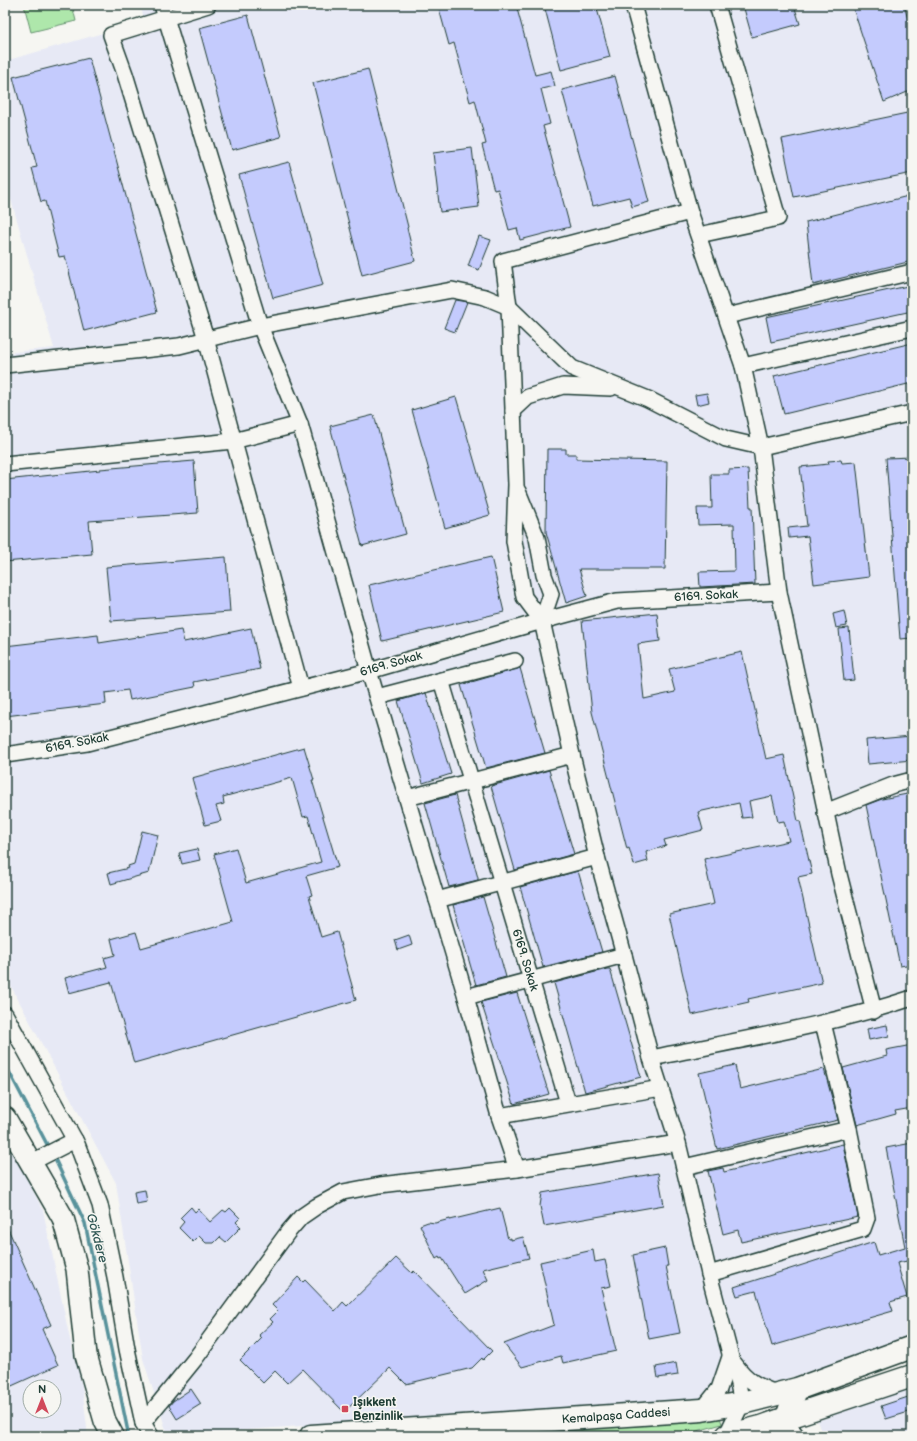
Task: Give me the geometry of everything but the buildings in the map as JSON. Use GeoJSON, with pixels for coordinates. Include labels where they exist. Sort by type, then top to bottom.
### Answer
{"type":"FeatureCollection","features":[{"type":"Feature","properties":{"kind":"main road"},"geometry":{"type":"LineString","coordinates":[[5,1118],[63,1218],[77,1269],[86,1355],[105,1421],[112,1436]]}},
{"type":"Feature","properties":{"kind":"main road","name":"Kemalpaşa Caddesi"},"geometry":{"type":"LineString","coordinates":[[311,1436],[483,1430],[517,1422],[702,1410],[742,1403],[788,1391],[912,1347]]}},
{"type":"Feature","properties":{"kind":"main road"},"geometry":{"type":"LineString","coordinates":[[727,1436],[761,1427],[789,1427],[912,1376]]}},
{"type":"Feature","properties":{"kind":"main road"},"geometry":{"type":"LineString","coordinates":[[788,1391],[789,1427]]}},
{"type":"Feature","properties":{"kind":"main road"},"geometry":{"type":"LineString","coordinates":[[517,1422],[529,1423],[540,1427],[550,1436]]}},
{"type":"Feature","properties":{"kind":"street"},"geometry":{"type":"LineString","coordinates":[[208,5],[164,11],[111,36],[125,74],[206,339],[301,688]]}},
{"type":"Feature","properties":{"kind":"street"},"geometry":{"type":"LineString","coordinates":[[633,5],[690,212],[743,366],[761,447],[779,592],[839,874],[874,1011]]}},
{"type":"Feature","properties":{"kind":"street"},"geometry":{"type":"LineString","coordinates":[[699,236],[778,218],[717,5]]}},
{"type":"Feature","properties":{"kind":"street"},"geometry":{"type":"LineString","coordinates":[[164,11],[260,326],[300,424],[369,671],[438,900],[499,1116],[517,1169]]}},
{"type":"Feature","properties":{"kind":"street"},"geometry":{"type":"LineString","coordinates":[[690,212],[503,261],[509,307],[516,485],[514,541],[524,597],[542,621],[597,857],[651,1058],[678,1143],[709,1274],[742,1403],[727,1436]]}},
{"type":"Feature","properties":{"kind":"street"},"geometry":{"type":"LineString","coordinates":[[727,316],[912,272]]}},
{"type":"Feature","properties":{"kind":"street"},"geometry":{"type":"LineString","coordinates":[[5,366],[179,346],[260,326],[452,290],[485,297],[509,307],[572,368],[648,399],[726,439],[761,447],[912,413]]}},
{"type":"Feature","properties":{"kind":"street"},"geometry":{"type":"LineString","coordinates":[[743,366],[912,328]]}},
{"type":"Feature","properties":{"kind":"street"},"geometry":{"type":"LineString","coordinates":[[513,411],[528,397],[563,386],[623,389]]}},
{"type":"Feature","properties":{"kind":"street"},"geometry":{"type":"LineString","coordinates":[[5,464],[233,441],[300,424]]}},
{"type":"Feature","properties":{"kind":"street"},"geometry":{"type":"LineString","coordinates":[[516,485],[537,538],[544,575],[551,594],[542,621]]}},
{"type":"Feature","properties":{"kind":"street","name":"6169. Sokak"},"geometry":{"type":"LineString","coordinates":[[5,755],[87,743],[369,671],[617,601],[779,592]]}},
{"type":"Feature","properties":{"kind":"street"},"geometry":{"type":"LineString","coordinates":[[377,697],[515,661]]}},
{"type":"Feature","properties":{"kind":"street","name":"6169. Sokak"},"geometry":{"type":"LineString","coordinates":[[441,680],[568,1103]]}},
{"type":"Feature","properties":{"kind":"street"},"geometry":{"type":"LineString","coordinates":[[407,798],[572,755]]}},
{"type":"Feature","properties":{"kind":"street"},"geometry":{"type":"LineString","coordinates":[[825,812],[893,785],[912,780]]}},
{"type":"Feature","properties":{"kind":"street"},"geometry":{"type":"LineString","coordinates":[[438,900],[597,857]]}},
{"type":"Feature","properties":{"kind":"street"},"geometry":{"type":"LineString","coordinates":[[466,998],[531,979],[624,955]]}},
{"type":"Feature","properties":{"kind":"street"},"geometry":{"type":"LineString","coordinates":[[651,1058],[823,1023],[874,1011],[912,998]]}},
{"type":"Feature","properties":{"kind":"street"},"geometry":{"type":"LineString","coordinates":[[5,1014],[75,1140],[100,1205],[115,1277],[127,1349],[147,1430]]}},
{"type":"Feature","properties":{"kind":"street"},"geometry":{"type":"LineString","coordinates":[[709,1274],[863,1229],[867,1218],[849,1129],[823,1023]]}},
{"type":"Feature","properties":{"kind":"street"},"geometry":{"type":"LineString","coordinates":[[499,1116],[661,1088]]}},
{"type":"Feature","properties":{"kind":"street"},"geometry":{"type":"LineString","coordinates":[[684,1167],[849,1129]]}},
{"type":"Feature","properties":{"kind":"street"},"geometry":{"type":"LineString","coordinates":[[30,1163],[75,1140]]}},
{"type":"Feature","properties":{"kind":"street"},"geometry":{"type":"LineString","coordinates":[[147,1430],[195,1359],[288,1232],[301,1217],[317,1206],[343,1192],[380,1185],[517,1169],[678,1143]]}},
{"type":"Feature","properties":{"kind":"street"},"geometry":{"type":"LineString","coordinates":[[730,1357],[748,1380],[762,1388],[788,1391]]}},
{"type":"Feature","properties":{"kind":"street"},"geometry":{"type":"LineString","coordinates":[[702,1410],[719,1389],[730,1357]]}},
{"type":"Feature","properties":{"kind":"shaded area"},"geometry":{"type":"Polygon","coordinates":[[[140,5],[912,5],[912,1338],[777,1382],[701,1399],[205,1433],[196,1436],[168,1436],[143,1359],[116,1183],[5,975],[5,353],[54,348],[5,179],[5,61],[145,21],[140,5]]]}},
{"type":"Feature","properties":{"kind":"shaded area"},"geometry":{"type":"Polygon","coordinates":[[[5,1137],[43,1210],[69,1335],[82,1386],[88,1436],[5,1436],[5,1137]]]}},
{"type":"Feature","properties":{"kind":"shaded area"},"geometry":{"type":"Polygon","coordinates":[[[912,1388],[912,1436],[823,1436],[817,1421],[912,1388]]]}},
{"type":"Feature","properties":{"kind":"green space"},"geometry":{"type":"Polygon","coordinates":[[[24,5],[72,5],[76,21],[31,32],[24,5]]]}},
{"type":"Feature","properties":{"kind":"green space"},"geometry":{"type":"Polygon","coordinates":[[[720,1417],[722,1424],[680,1436],[567,1436],[566,1429],[644,1425],[720,1417]]]}},
{"type":"Feature","properties":{"kind":"waterway","name":"Gökdere"},"geometry":{"type":"LineString","coordinates":[[5,1064],[50,1150]]}},
{"type":"Feature","properties":{"kind":"waterway","name":"Gökdere"},"geometry":{"type":"LineString","coordinates":[[53,1155],[85,1223],[128,1432]]}},
{"type":"Feature","properties":{"kind":"place","name":"Işıkkent Benzinlik"},"geometry":{"type":"Point","coordinates":[345,1409]}}]}
